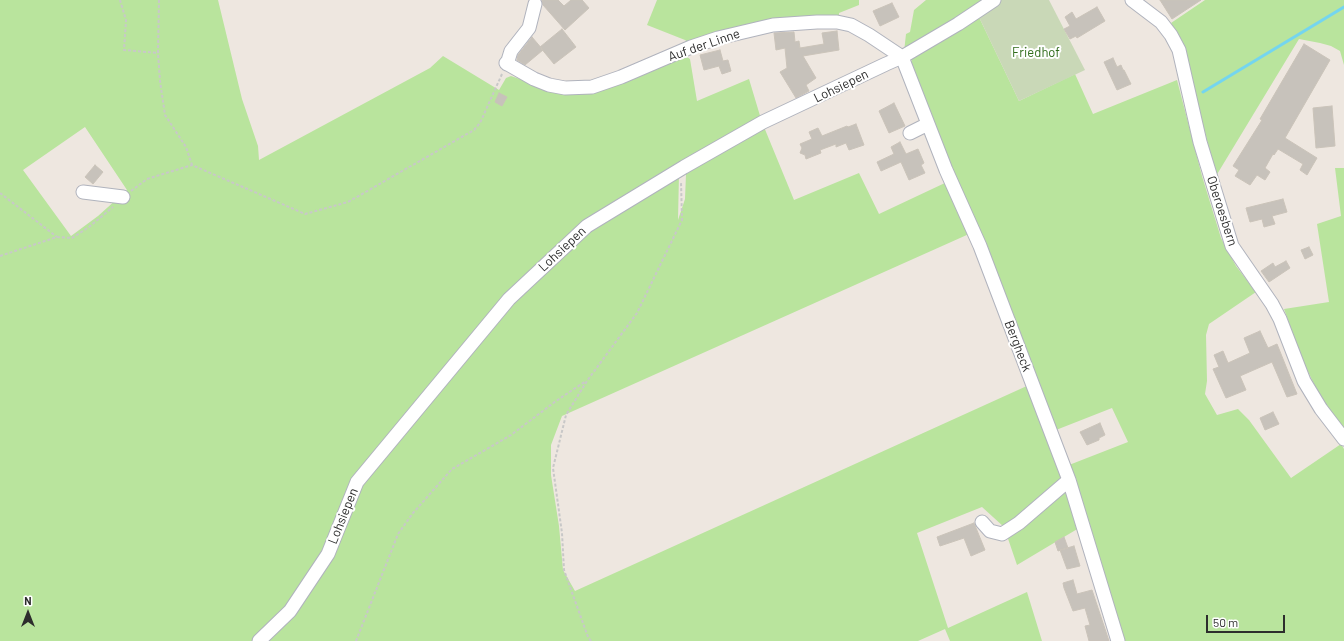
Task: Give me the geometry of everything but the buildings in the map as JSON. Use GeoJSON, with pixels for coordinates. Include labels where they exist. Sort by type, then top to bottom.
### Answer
{"type":"FeatureCollection","features":[{"type":"Feature","properties":{"kind":"street","name":"Lohsiepen"},"geometry":{"type":"LineString","coordinates":[[260,641],[290,611],[328,554],[357,482],[510,299],[587,226],[684,167],[763,122],[902,57],[958,24],[994,0]]}},
{"type":"Feature","properties":{"kind":"street","name":"Oberoesbern"},"geometry":{"type":"LineString","coordinates":[[1132,0],[1161,22],[1171,35],[1179,50],[1200,142],[1232,246],[1272,304],[1280,319],[1304,381],[1321,410],[1344,440]]}},
{"type":"Feature","properties":{"kind":"street"},"geometry":{"type":"LineString","coordinates":[[507,64],[511,51],[530,28],[535,4]]}},
{"type":"Feature","properties":{"kind":"street","name":"Auf der Linne"},"geometry":{"type":"LineString","coordinates":[[507,64],[534,80],[549,85],[565,88],[592,87],[621,77],[690,47],[718,38],[773,25],[817,22],[837,22],[851,25],[902,57]]}},
{"type":"Feature","properties":{"kind":"street","name":"Bergheck"},"geometry":{"type":"LineString","coordinates":[[902,57],[946,170],[980,246],[1070,480],[1118,641]]}},
{"type":"Feature","properties":{"kind":"street"},"geometry":{"type":"LineString","coordinates":[[910,133],[928,124]]}},
{"type":"Feature","properties":{"kind":"street"},"geometry":{"type":"LineString","coordinates":[[83,192],[123,197]]}},
{"type":"Feature","properties":{"kind":"street"},"geometry":{"type":"LineString","coordinates":[[982,522],[990,531],[1002,534],[1019,523],[1070,480]]}},
{"type":"Feature","properties":{"kind":"path"},"geometry":{"type":"LineString","coordinates":[[120,0],[126,20],[124,50],[158,53]]}},
{"type":"Feature","properties":{"kind":"path"},"geometry":{"type":"LineString","coordinates":[[160,0],[158,53],[165,115],[186,147],[192,165]]}},
{"type":"Feature","properties":{"kind":"path"},"geometry":{"type":"LineString","coordinates":[[0,256],[58,237],[72,238],[89,227],[146,179],[192,165],[305,214],[348,202],[474,130],[480,123],[507,64]]}},
{"type":"Feature","properties":{"kind":"path"},"geometry":{"type":"LineString","coordinates":[[591,641],[564,570],[562,533],[553,468],[566,415],[587,381],[637,313],[682,220],[681,180],[684,167]]}},
{"type":"Feature","properties":{"kind":"path"},"geometry":{"type":"LineString","coordinates":[[0,193],[58,237]]}},
{"type":"Feature","properties":{"kind":"path"},"geometry":{"type":"LineString","coordinates":[[356,641],[398,534],[413,513],[452,469],[511,435],[556,401],[587,381]]}},
{"type":"Feature","properties":{"kind":"green space"},"geometry":{"type":"Polygon","coordinates":[[[0,0],[218,0],[242,99],[258,146],[259,160],[430,68],[443,56],[499,90],[506,78],[511,76],[559,91],[682,54],[690,59],[697,101],[749,79],[761,119],[596,213],[679,174],[678,220],[685,199],[686,174],[764,127],[794,200],[859,173],[879,214],[947,182],[969,234],[562,416],[551,445],[551,475],[559,526],[563,570],[575,591],[1029,385],[1079,528],[1017,565],[1004,527],[982,507],[917,533],[948,628],[1027,592],[1042,641],[950,641],[945,629],[918,641],[0,641],[0,0]],[[85,127],[23,170],[71,236],[98,216],[127,190],[85,127]]]}},
{"type":"Feature","properties":{"kind":"green space"},"geometry":{"type":"Polygon","coordinates":[[[657,0],[859,0],[859,5],[839,13],[839,19],[689,43],[647,25],[657,0]]]}},
{"type":"Feature","properties":{"kind":"green space"},"geometry":{"type":"Polygon","coordinates":[[[926,0],[985,0],[904,52],[906,34],[910,32],[914,10],[926,0]]]}},
{"type":"Feature","properties":{"kind":"green space","name":"Friedhof"},"geometry":{"type":"Polygon","coordinates":[[[1000,0],[1049,0],[1085,70],[1019,101],[978,15],[1000,0]]]}},
{"type":"Feature","properties":{"kind":"green space"},"geometry":{"type":"Polygon","coordinates":[[[1205,0],[1344,0],[1344,65],[1340,51],[1331,46],[1299,39],[1216,176],[1182,41],[1171,23],[1205,0]]]}},
{"type":"Feature","properties":{"kind":"green space"},"geometry":{"type":"Polygon","coordinates":[[[978,15],[1019,101],[1075,74],[1093,114],[1177,80],[1202,176],[1221,238],[1236,266],[1256,292],[1209,324],[1206,335],[1207,381],[1205,394],[1217,415],[1238,409],[1249,420],[1291,478],[1341,444],[1344,449],[1344,641],[1121,641],[1069,465],[1128,442],[1112,408],[1056,430],[910,66],[913,56],[978,15]]]}},
{"type":"Feature","properties":{"kind":"green space"},"geometry":{"type":"Polygon","coordinates":[[[1335,168],[1344,168],[1344,431],[1325,404],[1313,382],[1302,359],[1284,309],[1329,302],[1317,224],[1341,216],[1335,168]]]}},
{"type":"Feature","properties":{"kind":"waterway"},"geometry":{"type":"LineString","coordinates":[[1203,92],[1344,7]]}}]}
